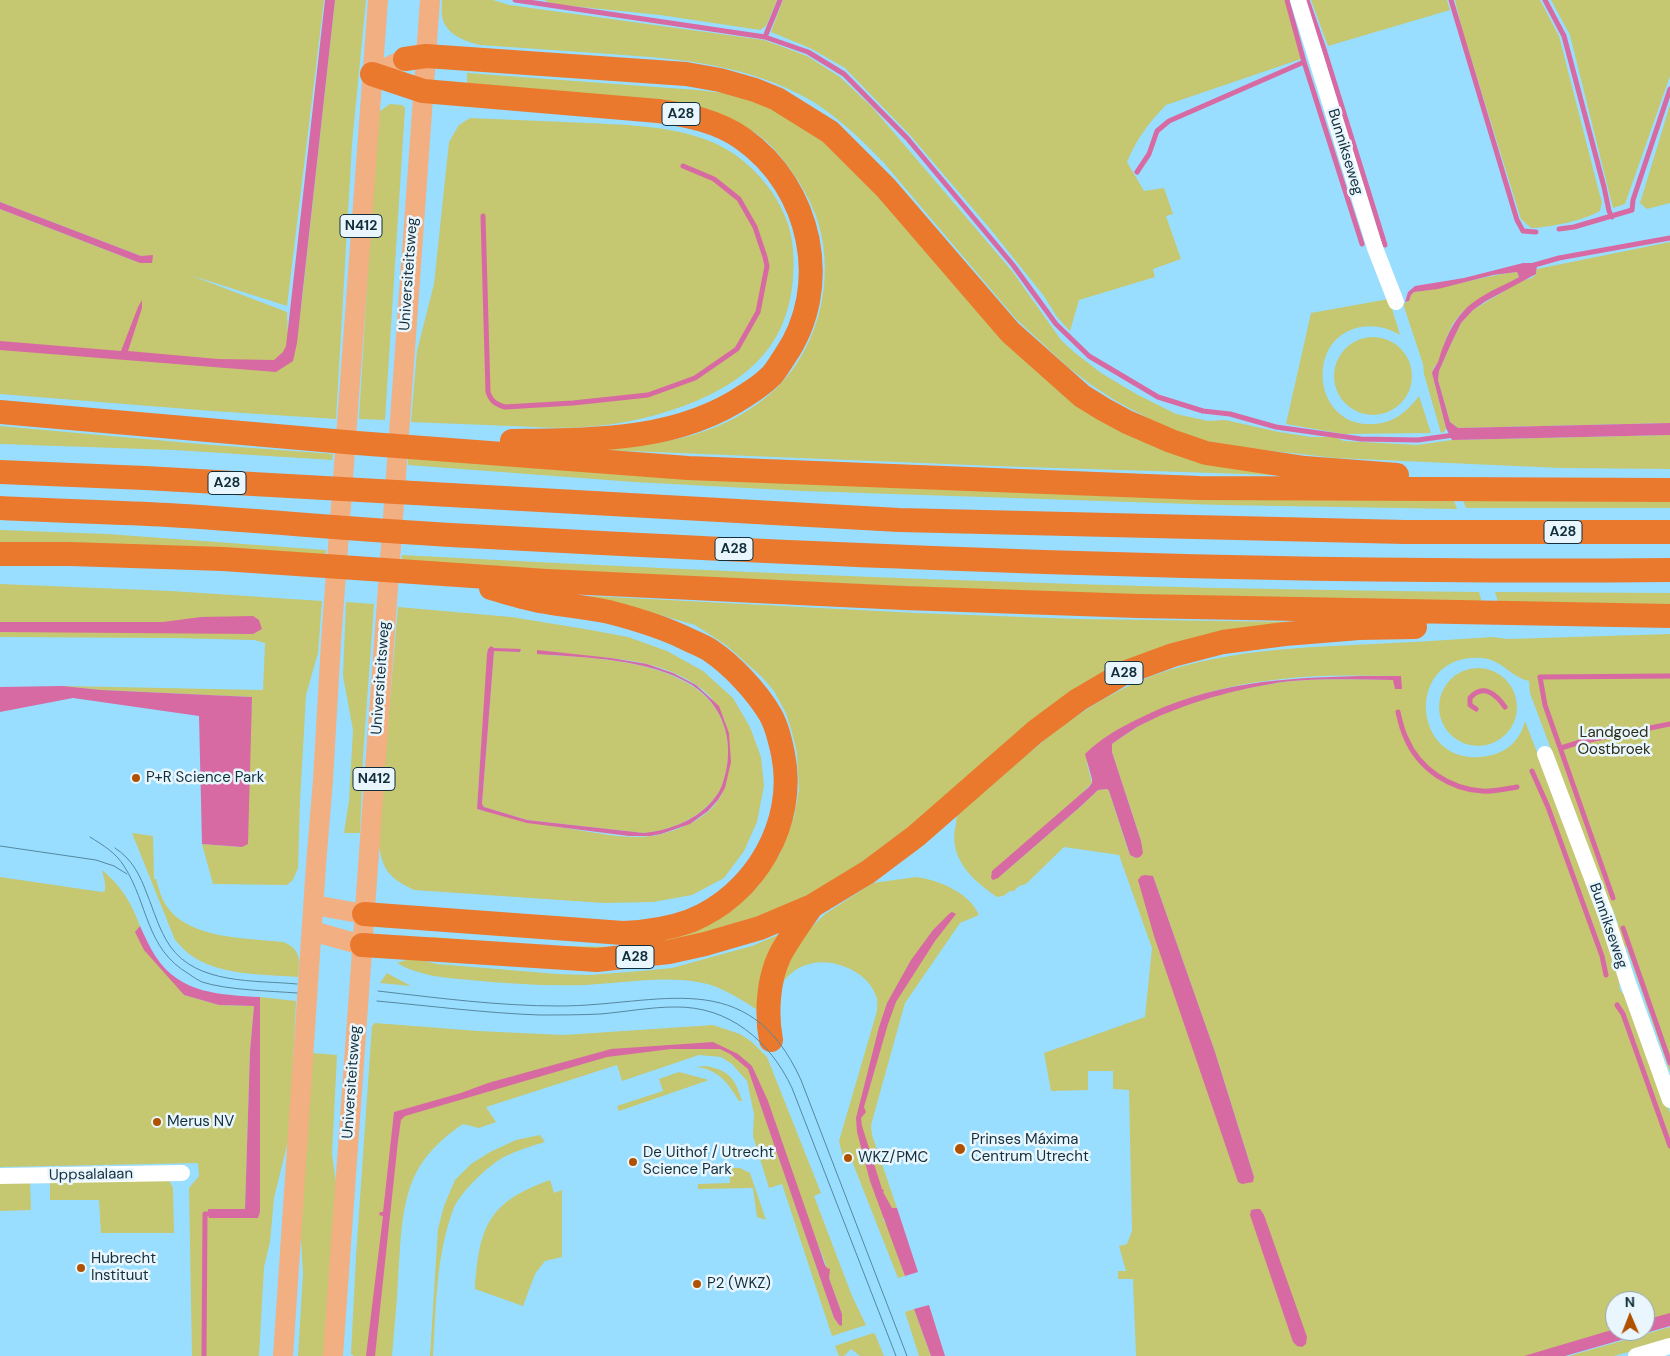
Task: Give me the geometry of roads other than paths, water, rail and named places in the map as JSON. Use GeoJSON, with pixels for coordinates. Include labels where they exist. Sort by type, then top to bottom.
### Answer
{"type":"FeatureCollection","features":[{"type":"Feature","properties":{"kind":"highway","name":"A28"},"geometry":{"type":"LineString","coordinates":[[416,57],[686,74],[720,80],[755,90],[777,99],[830,132],[886,188],[1010,332],[1082,396],[1127,422],[1171,442],[1206,453],[1305,468],[1578,491]]}},
{"type":"Feature","properties":{"kind":"highway","name":"A28"},"geometry":{"type":"LineString","coordinates":[[357,443],[615,438],[646,434],[682,425],[719,411],[745,396],[772,375],[792,347],[803,321],[811,290],[811,258],[805,225],[794,196],[764,157],[742,138],[715,124],[688,115],[658,110],[423,91],[372,74]]}},
{"type":"Feature","properties":{"kind":"highway","name":"A28"},"geometry":{"type":"LineString","coordinates":[[0,412],[357,443],[688,468],[1189,488],[1670,490]]}},
{"type":"Feature","properties":{"kind":"highway","name":"A28"},"geometry":{"type":"LineString","coordinates":[[0,472],[145,478],[899,520],[1396,532],[1670,532]]}},
{"type":"Feature","properties":{"kind":"highway","name":"A28"},"geometry":{"type":"LineString","coordinates":[[0,508],[166,515],[465,536],[998,560],[1415,570],[1670,570]]}},
{"type":"Feature","properties":{"kind":"highway","name":"A28"},"geometry":{"type":"LineString","coordinates":[[0,554],[223,559],[631,586],[914,598],[1147,606],[1670,618]]}},
{"type":"Feature","properties":{"kind":"highway","name":"A28"},"geometry":{"type":"LineString","coordinates":[[364,914],[623,933],[668,928],[690,921],[709,911],[736,892],[748,880],[759,866],[770,845],[783,811],[786,784],[785,764],[779,738],[770,715],[752,690],[729,666],[711,651],[666,629],[608,612],[544,602],[436,573]]}},
{"type":"Feature","properties":{"kind":"highway","name":"A28"},"geometry":{"type":"LineString","coordinates":[[362,944],[597,960],[669,952],[760,928],[812,906],[868,872],[916,836],[1035,732],[1078,700],[1124,674],[1173,655],[1232,641],[1285,634],[1360,628],[1670,618]]}},
{"type":"Feature","properties":{"kind":"highway"},"geometry":{"type":"LineString","coordinates":[[771,1040],[770,1006],[772,981],[779,956],[812,906]]}},
{"type":"Feature","properties":{"kind":"main road","name":"N412"},"geometry":{"type":"LineString","coordinates":[[283,1356],[323,780],[330,642],[378,0]]}},
{"type":"Feature","properties":{"kind":"main road","name":"Universiteitsweg"},"geometry":{"type":"LineString","coordinates":[[333,1356],[423,91],[416,57],[430,0]]}},
{"type":"Feature","properties":{"kind":"main road"},"geometry":{"type":"LineString","coordinates":[[372,74],[416,57]]}},
{"type":"Feature","properties":{"kind":"main road"},"geometry":{"type":"LineString","coordinates":[[314,905],[364,914]]}},
{"type":"Feature","properties":{"kind":"main road"},"geometry":{"type":"LineString","coordinates":[[312,931],[362,944]]}},
{"type":"Feature","properties":{"kind":"street","name":"Bunnikseweg"},"geometry":{"type":"LineString","coordinates":[[1298,0],[1372,239],[1396,302]]}},
{"type":"Feature","properties":{"kind":"street","name":"Bunnikseweg"},"geometry":{"type":"LineString","coordinates":[[1545,754],[1607,918],[1670,1100]]}},
{"type":"Feature","properties":{"kind":"street","name":"Uppsalalaan"},"geometry":{"type":"LineString","coordinates":[[0,1176],[182,1173]]}},
{"type":"Feature","properties":{"kind":"street"},"geometry":{"type":"LineString","coordinates":[[1636,1356],[1670,1346]]}},
{"type":"Feature","properties":{"kind":"waterway"},"geometry":{"type":"LineString","coordinates":[[515,0],[765,37],[808,52],[844,74],[907,138],[1013,265],[1056,324],[1089,356],[1158,397],[1203,411],[1230,414],[1276,427],[1361,439],[1418,440],[1454,435]]}},
{"type":"Feature","properties":{"kind":"waterway"},"geometry":{"type":"LineString","coordinates":[[765,37],[780,0]]}},
{"type":"Feature","properties":{"kind":"waterway"},"geometry":{"type":"LineString","coordinates":[[1287,0],[1304,62]]}},
{"type":"Feature","properties":{"kind":"waterway"},"geometry":{"type":"LineString","coordinates":[[1307,0],[1385,245]]}},
{"type":"Feature","properties":{"kind":"waterway"},"geometry":{"type":"LineString","coordinates":[[1451,0],[1517,220],[1523,231],[1536,232]]}},
{"type":"Feature","properties":{"kind":"waterway"},"geometry":{"type":"LineString","coordinates":[[1545,0],[1564,36],[1612,217]]}},
{"type":"Feature","properties":{"kind":"waterway"},"geometry":{"type":"LineString","coordinates":[[1137,172],[1149,154],[1157,131],[1169,121],[1304,62],[1362,244]]}},
{"type":"Feature","properties":{"kind":"waterway"},"geometry":{"type":"LineString","coordinates":[[1559,229],[1574,227],[1632,210],[1633,200],[1670,89]]}},
{"type":"Feature","properties":{"kind":"waterway"},"geometry":{"type":"LineString","coordinates":[[483,216],[488,392],[492,400],[505,407],[573,403],[648,395],[695,378],[737,349],[758,312],[767,266],[755,227],[739,199],[714,179],[683,166]]}},
{"type":"Feature","properties":{"kind":"waterway"},"geometry":{"type":"LineString","coordinates":[[1531,266],[1559,258],[1670,238]]}},
{"type":"Feature","properties":{"kind":"waterway"},"geometry":{"type":"LineString","coordinates":[[1613,898],[1545,705],[1540,677],[1670,676]]}},
{"type":"Feature","properties":{"kind":"waterway"},"geometry":{"type":"LineString","coordinates":[[1476,709],[1470,705],[1470,698],[1480,691],[1493,694],[1505,707]]}},
{"type":"Feature","properties":{"kind":"waterway"},"geometry":{"type":"LineString","coordinates":[[1398,712],[1403,732],[1412,749],[1427,768],[1447,782],[1482,791],[1517,787]]}},
{"type":"Feature","properties":{"kind":"waterway"},"geometry":{"type":"LineString","coordinates":[[1561,748],[1580,742],[1670,724]]}},
{"type":"Feature","properties":{"kind":"waterway"},"geometry":{"type":"LineString","coordinates":[[1532,771],[1548,807],[1602,956],[1606,975]]}},
{"type":"Feature","properties":{"kind":"waterway"},"geometry":{"type":"LineString","coordinates":[[1623,928],[1670,1063]]}},
{"type":"Feature","properties":{"kind":"waterway"},"geometry":{"type":"LineString","coordinates":[[1617,1005],[1623,1014],[1670,1146]]}},
{"type":"Feature","properties":{"kind":"waterway"},"geometry":{"type":"LineString","coordinates":[[204,1356],[205,1214],[209,1214]]}},
{"type":"Feature","properties":{"kind":"tram line"},"geometry":{"type":"LineString","coordinates":[[90,837],[121,861],[139,896],[156,939],[164,952],[175,963],[202,982],[212,985],[249,990],[297,993]]}},
{"type":"Feature","properties":{"kind":"tram line"},"geometry":{"type":"LineString","coordinates":[[0,846],[96,860],[114,866],[127,874]]}},
{"type":"Feature","properties":{"kind":"tram line"},"geometry":{"type":"LineString","coordinates":[[115,848],[135,868],[163,934],[181,959],[195,968],[228,978],[245,981],[297,984]]}},
{"type":"Feature","properties":{"kind":"tram line"},"geometry":{"type":"LineString","coordinates":[[378,991],[536,1006],[698,999],[728,1005],[755,1019],[779,1043],[801,1080],[907,1356]]}},
{"type":"Feature","properties":{"kind":"tram line"},"geometry":{"type":"LineString","coordinates":[[377,1001],[539,1015],[600,1014],[666,1007],[695,1008],[730,1020],[746,1030],[760,1041],[772,1055],[792,1088],[896,1356]]}},
{"type":"Feature","properties":{"kind":"place","name":"P+R Science Park"},"geometry":{"type":"Point","coordinates":[136,778]}},
{"type":"Feature","properties":{"kind":"place","name":"Merus NV"},"geometry":{"type":"Point","coordinates":[157,1122]}},
{"type":"Feature","properties":{"kind":"place","name":"Prinses Máxima Centrum Utrecht"},"geometry":{"type":"Point","coordinates":[960,1149]}},
{"type":"Feature","properties":{"kind":"place","name":"WKZ/PMC"},"geometry":{"type":"Point","coordinates":[848,1158]}},
{"type":"Feature","properties":{"kind":"place","name":"De Uithof / Utrecht Science Park"},"geometry":{"type":"Point","coordinates":[633,1162]}},
{"type":"Feature","properties":{"kind":"place","name":"Hubrecht Instituut"},"geometry":{"type":"Point","coordinates":[81,1268]}},
{"type":"Feature","properties":{"kind":"place","name":"P2 (WKZ)"},"geometry":{"type":"Point","coordinates":[697,1284]}},
{"type":"Feature","properties":{"kind":"park label","name":"Landgoed Oostbroek"},"geometry":{"type":"Point","coordinates":[1614,742]}}]}
